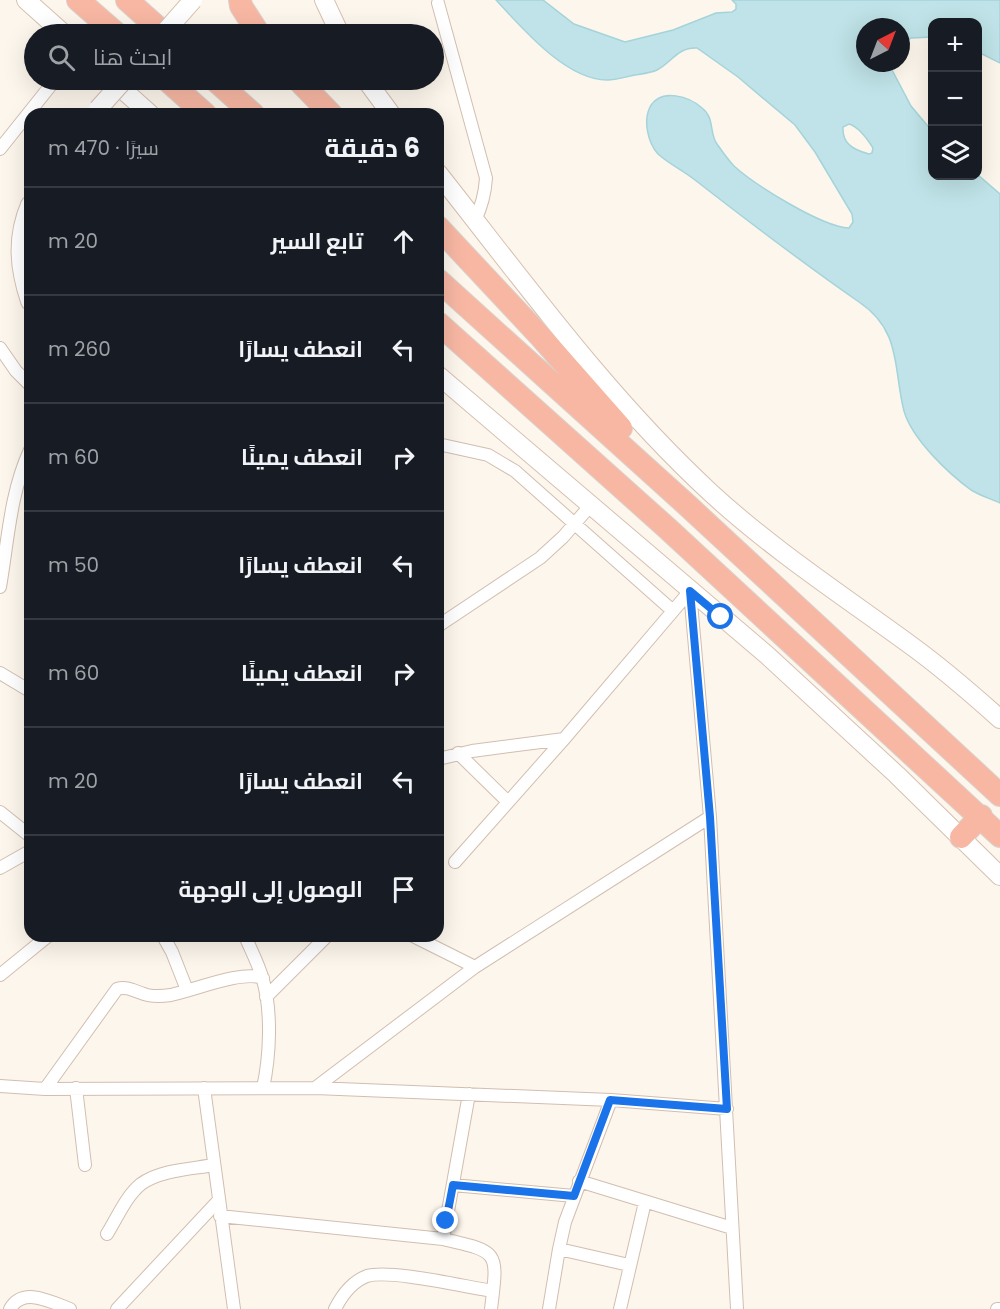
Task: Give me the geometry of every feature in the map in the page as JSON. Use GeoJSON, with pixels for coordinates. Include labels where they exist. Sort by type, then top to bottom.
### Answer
{"type":"FeatureCollection","features":[{"type":"Feature","properties":{"kind":"highway"},"geometry":{"type":"LineString","coordinates":[[78,0],[106,24]]}},
{"type":"Feature","properties":{"kind":"highway"},"geometry":{"type":"LineString","coordinates":[[127,0],[153,24]]}},
{"type":"Feature","properties":{"kind":"highway"},"geometry":{"type":"LineString","coordinates":[[240,0],[253,24]]}},
{"type":"Feature","properties":{"kind":"highway"},"geometry":{"type":"LineString","coordinates":[[178,90],[199,108]]}},
{"type":"Feature","properties":{"kind":"highway"},"geometry":{"type":"LineString","coordinates":[[226,90],[246,108]]}},
{"type":"Feature","properties":{"kind":"highway"},"geometry":{"type":"LineString","coordinates":[[308,90],[325,108]]}},
{"type":"Feature","properties":{"kind":"highway"},"geometry":{"type":"LineString","coordinates":[[444,233],[560,357],[688,506]]}},
{"type":"Feature","properties":{"kind":"highway"},"geometry":{"type":"LineString","coordinates":[[444,285],[688,506],[1000,795]]}},
{"type":"Feature","properties":{"kind":"highway"},"geometry":{"type":"LineString","coordinates":[[444,327],[667,528],[1000,836]]}},
{"type":"Feature","properties":{"kind":"highway"},"geometry":{"type":"LineString","coordinates":[[667,528],[688,506]]}},
{"type":"Feature","properties":{"kind":"highway"},"geometry":{"type":"LineString","coordinates":[[961,837],[981,816]]}},
{"type":"Feature","properties":{"kind":"main road"},"geometry":{"type":"LineString","coordinates":[[26,0],[53,24]]}},
{"type":"Feature","properties":{"kind":"main road"},"geometry":{"type":"LineString","coordinates":[[173,24],[193,0]]}},
{"type":"Feature","properties":{"kind":"main road"},"geometry":{"type":"LineString","coordinates":[[324,0],[335,24]]}},
{"type":"Feature","properties":{"kind":"main road"},"geometry":{"type":"LineString","coordinates":[[100,108],[115,90]]}},
{"type":"Feature","properties":{"kind":"main road"},"geometry":{"type":"LineString","coordinates":[[123,90],[143,108]]}},
{"type":"Feature","properties":{"kind":"main road"},"geometry":{"type":"LineString","coordinates":[[374,90],[387,108]]}},
{"type":"Feature","properties":{"kind":"main road"},"geometry":{"type":"LineString","coordinates":[[444,181],[605,384],[634,417],[704,487],[788,558],[942,669],[1000,719]]}},
{"type":"Feature","properties":{"kind":"main road"},"geometry":{"type":"LineString","coordinates":[[24,227],[20,256],[24,283]]}},
{"type":"Feature","properties":{"kind":"main road"},"geometry":{"type":"LineString","coordinates":[[444,380],[768,656],[833,715],[1000,876]]}},
{"type":"Feature","properties":{"kind":"main road"},"geometry":{"type":"LineString","coordinates":[[444,384],[461,396]]}},
{"type":"Feature","properties":{"kind":"street"},"geometry":{"type":"LineString","coordinates":[[438,3],[444,24]]}},
{"type":"Feature","properties":{"kind":"street"},"geometry":{"type":"LineString","coordinates":[[444,25],[486,178],[486,192],[475,220]]}},
{"type":"Feature","properties":{"kind":"street"},"geometry":{"type":"LineString","coordinates":[[33,108],[47,90]]}},
{"type":"Feature","properties":{"kind":"street"},"geometry":{"type":"LineString","coordinates":[[0,149],[24,119]]}},
{"type":"Feature","properties":{"kind":"street"},"geometry":{"type":"LineString","coordinates":[[0,371],[2,354]]}},
{"type":"Feature","properties":{"kind":"street"},"geometry":{"type":"LineString","coordinates":[[2,354],[24,379]]}},
{"type":"Feature","properties":{"kind":"street"},"geometry":{"type":"LineString","coordinates":[[444,445],[473,450],[502,462],[527,481],[673,611]]}},
{"type":"Feature","properties":{"kind":"street"},"geometry":{"type":"LineString","coordinates":[[0,587],[15,493],[24,463]]}},
{"type":"Feature","properties":{"kind":"street"},"geometry":{"type":"LineString","coordinates":[[444,622],[552,549],[590,506]]}},
{"type":"Feature","properties":{"kind":"street"},"geometry":{"type":"LineString","coordinates":[[455,862],[690,591]]}},
{"type":"Feature","properties":{"kind":"street"},"geometry":{"type":"LineString","coordinates":[[690,591],[710,817],[737,1309]]}},
{"type":"Feature","properties":{"kind":"street"},"geometry":{"type":"LineString","coordinates":[[0,673],[24,687]]}},
{"type":"Feature","properties":{"kind":"street"},"geometry":{"type":"LineString","coordinates":[[444,757],[458,753],[564,739]]}},
{"type":"Feature","properties":{"kind":"street"},"geometry":{"type":"LineString","coordinates":[[458,753],[508,802]]}},
{"type":"Feature","properties":{"kind":"street"},"geometry":{"type":"LineString","coordinates":[[0,812],[24,831]]}},
{"type":"Feature","properties":{"kind":"street"},"geometry":{"type":"LineString","coordinates":[[315,1088],[475,968],[710,817]]}},
{"type":"Feature","properties":{"kind":"street"},"geometry":{"type":"LineString","coordinates":[[0,868],[24,854]]}},
{"type":"Feature","properties":{"kind":"street"},"geometry":{"type":"LineString","coordinates":[[0,975],[41,942]]}},
{"type":"Feature","properties":{"kind":"street"},"geometry":{"type":"LineString","coordinates":[[166,942],[187,990]]}},
{"type":"Feature","properties":{"kind":"street"},"geometry":{"type":"LineString","coordinates":[[248,942],[263,978],[266,997],[267,1067],[262,1088]]}},
{"type":"Feature","properties":{"kind":"street"},"geometry":{"type":"LineString","coordinates":[[266,997],[321,942]]}},
{"type":"Feature","properties":{"kind":"street"},"geometry":{"type":"LineString","coordinates":[[425,942],[475,968]]}},
{"type":"Feature","properties":{"kind":"street"},"geometry":{"type":"LineString","coordinates":[[45,1089],[117,989],[123,987],[146,995],[157,996],[242,977],[256,975],[263,978]]}},
{"type":"Feature","properties":{"kind":"street"},"geometry":{"type":"LineString","coordinates":[[0,1086],[45,1089],[315,1088],[610,1100],[727,1109]]}},
{"type":"Feature","properties":{"kind":"street"},"geometry":{"type":"LineString","coordinates":[[76,1088],[86,1165]]}},
{"type":"Feature","properties":{"kind":"street"},"geometry":{"type":"LineString","coordinates":[[204,1088],[234,1309]]}},
{"type":"Feature","properties":{"kind":"street"},"geometry":{"type":"LineString","coordinates":[[443,1239],[469,1094]]}},
{"type":"Feature","properties":{"kind":"street"},"geometry":{"type":"LineString","coordinates":[[549,1309],[559,1249],[574,1196],[610,1100]]}},
{"type":"Feature","properties":{"kind":"street"},"geometry":{"type":"LineString","coordinates":[[108,1234],[131,1196],[147,1180],[214,1165]]}},
{"type":"Feature","properties":{"kind":"street"},"geometry":{"type":"LineString","coordinates":[[579,1181],[732,1228]]}},
{"type":"Feature","properties":{"kind":"street"},"geometry":{"type":"LineString","coordinates":[[453,1185],[574,1196]]}},
{"type":"Feature","properties":{"kind":"street"},"geometry":{"type":"LineString","coordinates":[[117,1309],[218,1202]]}},
{"type":"Feature","properties":{"kind":"street"},"geometry":{"type":"LineString","coordinates":[[620,1309],[645,1202]]}},
{"type":"Feature","properties":{"kind":"street"},"geometry":{"type":"LineString","coordinates":[[220,1216],[443,1239],[477,1247],[490,1255],[495,1269],[491,1309]]}},
{"type":"Feature","properties":{"kind":"street"},"geometry":{"type":"LineString","coordinates":[[559,1249],[629,1265]]}},
{"type":"Feature","properties":{"kind":"street"},"geometry":{"type":"LineString","coordinates":[[334,1309],[349,1287],[367,1276],[377,1274],[398,1275],[493,1291]]}},
{"type":"Feature","properties":{"kind":"street"},"geometry":{"type":"LineString","coordinates":[[10,1309],[17,1299],[25,1296],[70,1309]]}},
{"type":"Feature","properties":{"kind":"water"},"geometry":{"type":"Polygon","coordinates":[[[496,0],[543,0],[574,24],[625,42],[673,30],[716,13],[732,12],[736,9],[736,4],[732,0],[1000,0],[1000,63],[982,54],[982,18],[928,18],[928,37],[910,39],[910,18],[856,18],[856,72],[893,72],[911,106],[928,126],[928,180],[982,178],[1000,194],[1000,503],[974,492],[962,483],[932,455],[915,433],[904,411],[894,351],[883,325],[873,313],[658,154],[649,138],[647,119],[650,107],[661,97],[676,96],[690,100],[709,116],[717,144],[732,164],[744,174],[772,194],[806,213],[837,226],[849,228],[853,222],[852,214],[815,152],[795,125],[738,77],[697,48],[680,52],[652,72],[607,80],[592,78],[576,71],[546,51],[496,0]],[[849,124],[843,127],[843,133],[850,145],[869,154],[872,153],[873,148],[860,131],[849,124]]]}},
{"type":"Feature","properties":{"kind":"route"},"geometry":{"type":"LineString","coordinates":[[446,1221],[453,1185],[574,1196],[610,1100],[727,1109],[710,817],[690,591],[721,617]]}}]}
